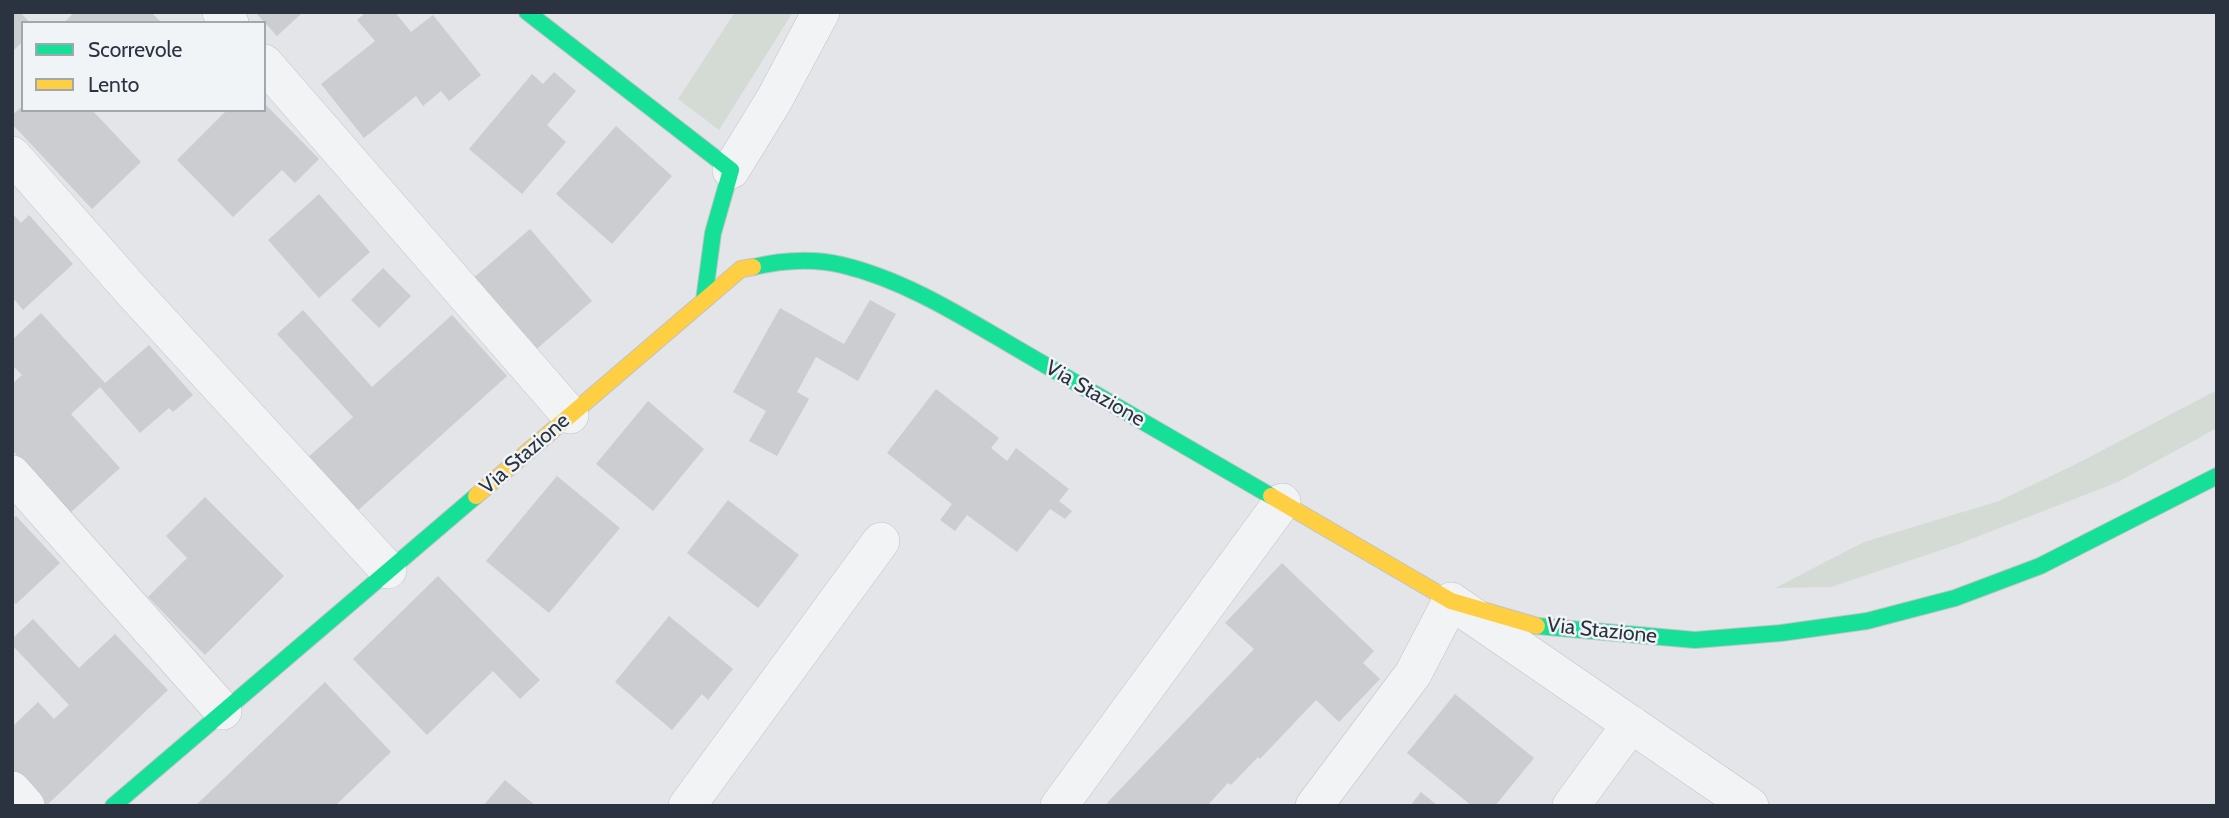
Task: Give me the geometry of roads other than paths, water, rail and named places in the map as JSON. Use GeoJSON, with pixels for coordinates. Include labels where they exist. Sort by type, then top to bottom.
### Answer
{"type":"FeatureCollection","features":[{"type":"Feature","properties":{"kind":"street"},"geometry":{"type":"LineString","coordinates":[[527,12],[731,170]]}},
{"type":"Feature","properties":{"kind":"street"},"geometry":{"type":"LineString","coordinates":[[704,300],[713,233],[731,170],[774,100],[821,12]]}},
{"type":"Feature","properties":{"kind":"street"},"geometry":{"type":"LineString","coordinates":[[266,65],[570,415]]}},
{"type":"Feature","properties":{"kind":"street"},"geometry":{"type":"LineString","coordinates":[[12,155],[132,291],[388,570]]}},
{"type":"Feature","properties":{"kind":"street","name":"Via Stazione"},"geometry":{"type":"LineString","coordinates":[[113,806],[741,269],[794,260],[846,265],[903,285],[1451,601],[1532,625],[1695,640],[1781,633],[1867,621],[1955,598],[2040,566],[2217,476]]}},
{"type":"Feature","properties":{"kind":"street"},"geometry":{"type":"LineString","coordinates":[[12,474],[223,711]]}},
{"type":"Feature","properties":{"kind":"street"},"geometry":{"type":"LineString","coordinates":[[1059,806],[1282,502]]}},
{"type":"Feature","properties":{"kind":"street"},"geometry":{"type":"LineString","coordinates":[[687,806],[881,541]]}},
{"type":"Feature","properties":{"kind":"street"},"geometry":{"type":"LineString","coordinates":[[1314,806],[1413,674],[1451,601],[1750,806]]}},
{"type":"Feature","properties":{"kind":"street"},"geometry":{"type":"LineString","coordinates":[[1571,806],[1631,724]]}},
{"type":"Feature","properties":{"kind":"street"},"geometry":{"type":"LineString","coordinates":[[12,790],[26,806]]}}]}
